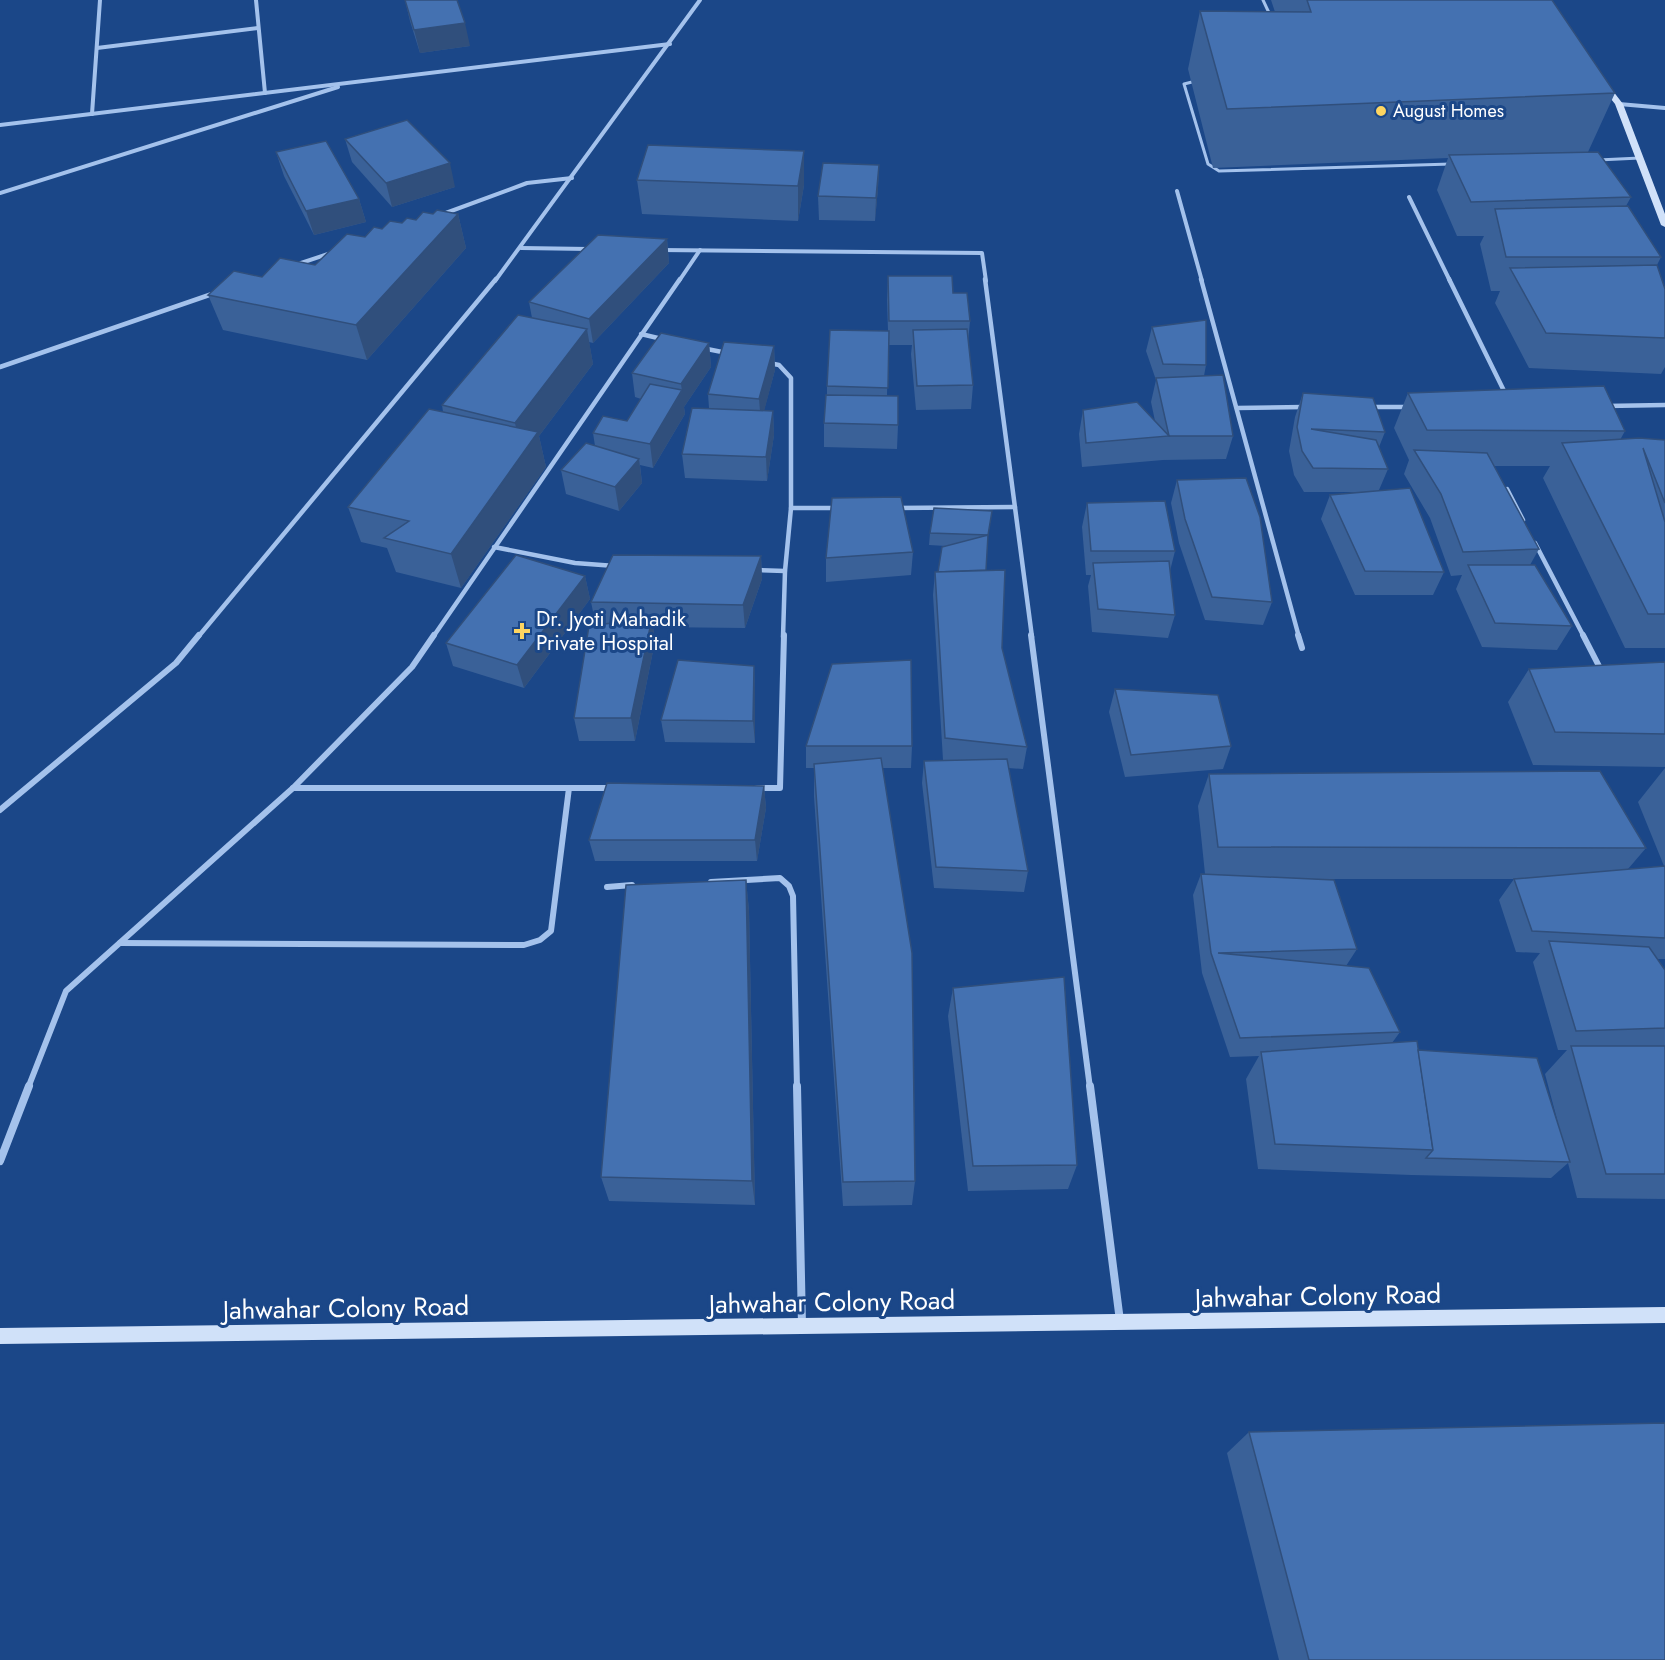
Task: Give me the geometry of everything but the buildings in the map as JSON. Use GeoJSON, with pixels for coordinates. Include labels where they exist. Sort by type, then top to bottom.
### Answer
{"type":"FeatureCollection","features":[{"type":"Feature","properties":{"kind":"street"},"geometry":{"type":"LineString","coordinates":[[92,114],[100,0]]}},
{"type":"Feature","properties":{"kind":"street"},"geometry":{"type":"LineString","coordinates":[[256,0],[265,93]]}},
{"type":"Feature","properties":{"kind":"street"},"geometry":{"type":"LineString","coordinates":[[0,810],[176,663],[521,248],[700,0]]}},
{"type":"Feature","properties":{"kind":"street"},"geometry":{"type":"LineString","coordinates":[[97,48],[258,28]]}},
{"type":"Feature","properties":{"kind":"street"},"geometry":{"type":"LineString","coordinates":[[0,125],[670,44]]}},
{"type":"Feature","properties":{"kind":"street"},"geometry":{"type":"LineString","coordinates":[[1597,76],[1619,104],[1665,225]]}},
{"type":"Feature","properties":{"kind":"street"},"geometry":{"type":"LineString","coordinates":[[0,193],[353,83]]}},
{"type":"Feature","properties":{"kind":"street"},"geometry":{"type":"LineString","coordinates":[[1619,104],[1665,108]]}},
{"type":"Feature","properties":{"kind":"street"},"geometry":{"type":"LineString","coordinates":[[438,216],[527,183],[572,178]]}},
{"type":"Feature","properties":{"kind":"street"},"geometry":{"type":"LineString","coordinates":[[1177,191],[1302,648]]}},
{"type":"Feature","properties":{"kind":"street"},"geometry":{"type":"LineString","coordinates":[[1409,197],[1511,406]]}},
{"type":"Feature","properties":{"kind":"street"},"geometry":{"type":"LineString","coordinates":[[521,248],[592,249]]}},
{"type":"Feature","properties":{"kind":"street"},"geometry":{"type":"LineString","coordinates":[[652,249],[982,253],[1120,1322]]}},
{"type":"Feature","properties":{"kind":"street"},"geometry":{"type":"LineString","coordinates":[[292,266],[337,250]]}},
{"type":"Feature","properties":{"kind":"street"},"geometry":{"type":"LineString","coordinates":[[0,1161],[66,991],[293,788],[412,667],[700,250]]}},
{"type":"Feature","properties":{"kind":"street"},"geometry":{"type":"LineString","coordinates":[[0,368],[225,290]]}},
{"type":"Feature","properties":{"kind":"street"},"geometry":{"type":"LineString","coordinates":[[642,334],[664,340]]}},
{"type":"Feature","properties":{"kind":"street"},"geometry":{"type":"LineString","coordinates":[[699,347],[733,355]]}},
{"type":"Feature","properties":{"kind":"street"},"geometry":{"type":"LineString","coordinates":[[745,788],[780,788],[785,571],[791,508],[791,378],[779,365],[767,362]]}},
{"type":"Feature","properties":{"kind":"street"},"geometry":{"type":"LineString","coordinates":[[1594,406],[1665,405]]}},
{"type":"Feature","properties":{"kind":"street"},"geometry":{"type":"LineString","coordinates":[[1237,408],[1308,407]]}},
{"type":"Feature","properties":{"kind":"street"},"geometry":{"type":"LineString","coordinates":[[1368,407],[1416,407]]}},
{"type":"Feature","properties":{"kind":"street"},"geometry":{"type":"LineString","coordinates":[[1507,489],[1528,529]]}},
{"type":"Feature","properties":{"kind":"street"},"geometry":{"type":"LineString","coordinates":[[885,508],[1015,507]]}},
{"type":"Feature","properties":{"kind":"street"},"geometry":{"type":"LineString","coordinates":[[791,508],[850,508]]}},
{"type":"Feature","properties":{"kind":"street"},"geometry":{"type":"LineString","coordinates":[[1533,540],[1602,672],[1610,678]]}},
{"type":"Feature","properties":{"kind":"street"},"geometry":{"type":"LineString","coordinates":[[494,547],[575,564],[620,567]]}},
{"type":"Feature","properties":{"kind":"street"},"geometry":{"type":"LineString","coordinates":[[750,570],[785,571]]}},
{"type":"Feature","properties":{"kind":"street"},"geometry":{"type":"LineString","coordinates":[[293,788],[616,788]]}},
{"type":"Feature","properties":{"kind":"street"},"geometry":{"type":"LineString","coordinates":[[119,943],[525,945],[540,940],[551,931],[568,788]]}},
{"type":"Feature","properties":{"kind":"street"},"geometry":{"type":"LineString","coordinates":[[699,882],[780,878],[789,886],[793,897],[802,1326]]}},
{"type":"Feature","properties":{"kind":"street"},"geometry":{"type":"LineString","coordinates":[[607,887],[642,885]]}},
{"type":"Feature","properties":{"kind":"street","name":"Jahwahar Colony Road"},"geometry":{"type":"LineString","coordinates":[[0,1336],[1665,1315]]}},
{"type":"Feature","properties":{"kind":"lane"},"geometry":{"type":"LineString","coordinates":[[1263,0],[1272,20]]}},
{"type":"Feature","properties":{"kind":"lane"},"geometry":{"type":"LineString","coordinates":[[1196,81],[1184,84],[1208,164],[1219,171],[1453,164]]}},
{"type":"Feature","properties":{"kind":"lane"},"geometry":{"type":"LineString","coordinates":[[1593,160],[1640,158]]}},
{"type":"Feature","properties":{"kind":"place","name":"August Homes"},"geometry":{"type":"Point","coordinates":[1381,111]}},
{"type":"Feature","properties":{"kind":"place","name":"Dr. Jyoti Mahadik Private Hospital"},"geometry":{"type":"Point","coordinates":[522,631]}}]}
